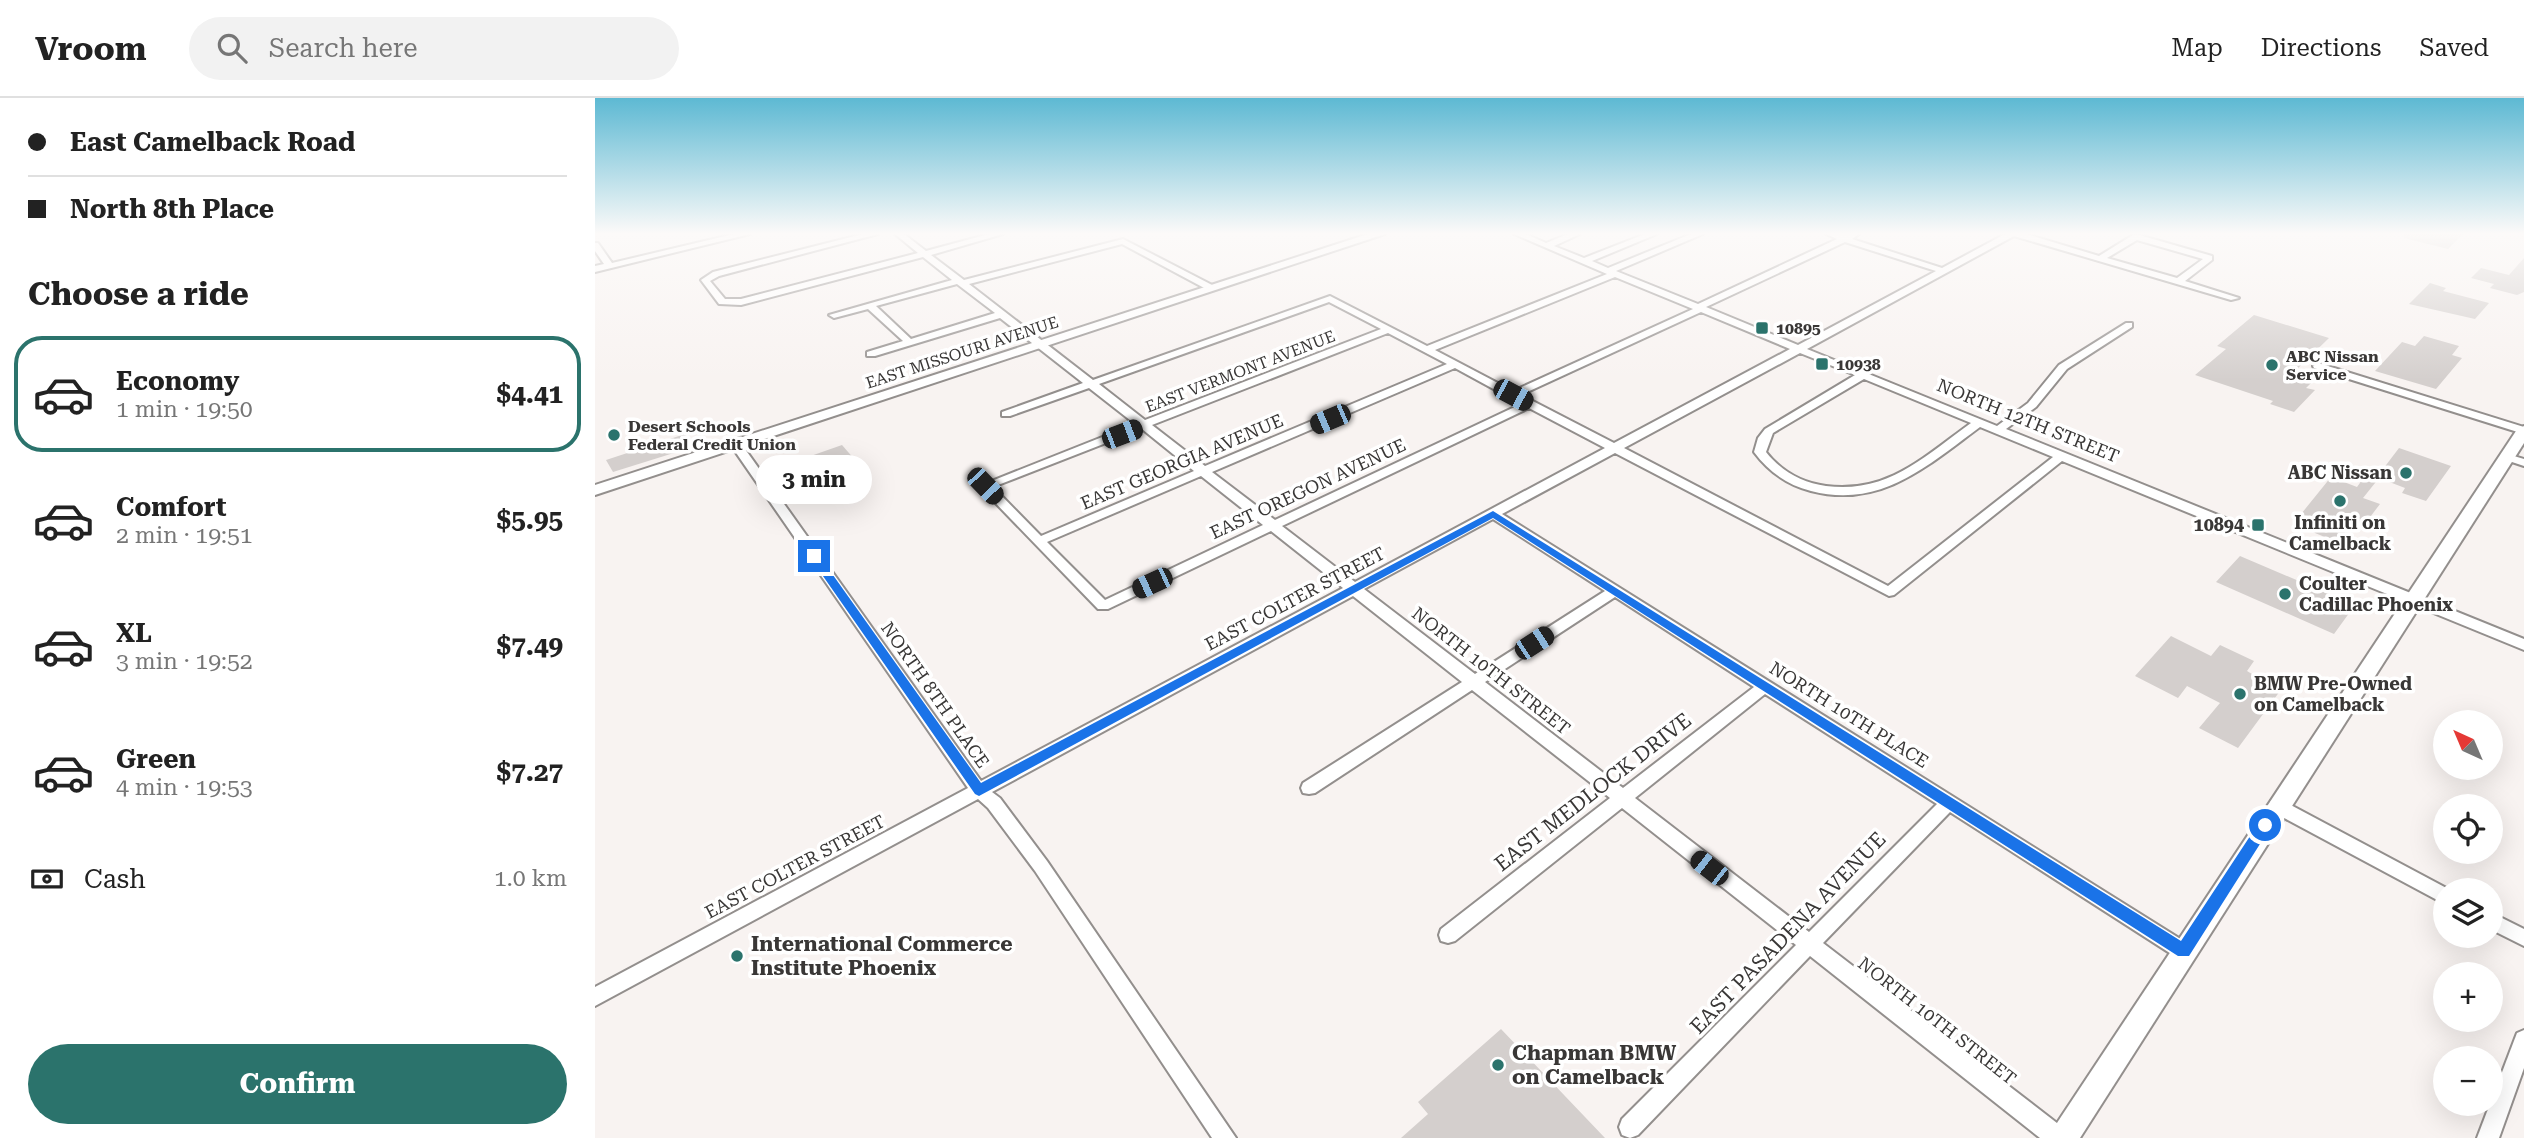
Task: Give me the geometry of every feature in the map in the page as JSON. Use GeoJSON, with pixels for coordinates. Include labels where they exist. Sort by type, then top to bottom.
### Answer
{"type":"FeatureCollection","features":[{"type":"Feature","properties":{"kind":"main road","name":"EAST MISSOURI AVENUE"},"geometry":{"type":"LineString","coordinates":[[595,490],[1228,283]]}},
{"type":"Feature","properties":{"kind":"main road"},"geometry":{"type":"LineString","coordinates":[[2060,1138],[2413,600],[2515,460],[2524,431]]}},
{"type":"Feature","properties":{"kind":"street"},"geometry":{"type":"LineString","coordinates":[[707,283],[722,302],[730,304],[813,283]]}},
{"type":"Feature","properties":{"kind":"street"},"geometry":{"type":"LineString","coordinates":[[834,315],[959,283]]}},
{"type":"Feature","properties":{"kind":"street","name":"NORTH 10TH STREET"},"geometry":{"type":"LineString","coordinates":[[959,283],[1355,588],[1808,945],[2060,1138]]}},
{"type":"Feature","properties":{"kind":"street"},"geometry":{"type":"LineString","coordinates":[[1201,283],[1211,288]]}},
{"type":"Feature","properties":{"kind":"street"},"geometry":{"type":"LineString","coordinates":[[1426,350],[1586,283]]}},
{"type":"Feature","properties":{"kind":"street","name":"NORTH 12TH STREET"},"geometry":{"type":"LineString","coordinates":[[1637,283],[2524,645]]}},
{"type":"Feature","properties":{"kind":"street"},"geometry":{"type":"LineString","coordinates":[[1513,395],[1753,283]]}},
{"type":"Feature","properties":{"kind":"street","name":"EAST COLTER STREET"},"geometry":{"type":"LineString","coordinates":[[595,997],[1922,283]]}},
{"type":"Feature","properties":{"kind":"street"},"geometry":{"type":"LineString","coordinates":[[2180,283],[2234,298]]}},
{"type":"Feature","properties":{"kind":"street"},"geometry":{"type":"LineString","coordinates":[[1006,414],[1330,299],[1889,592],[2061,456]]}},
{"type":"Feature","properties":{"kind":"street"},"geometry":{"type":"LineString","coordinates":[[869,306],[909,342]]}},
{"type":"Feature","properties":{"kind":"street"},"geometry":{"type":"LineString","coordinates":[[871,354],[1002,314]]}},
{"type":"Feature","properties":{"kind":"street"},"geometry":{"type":"LineString","coordinates":[[1998,430],[2032,405],[2063,367],[2129,325]]}},
{"type":"Feature","properties":{"kind":"street","name":"EAST VERMONT AVENUE"},"geometry":{"type":"LineString","coordinates":[[1039,541],[985,486],[1388,330]]}},
{"type":"Feature","properties":{"kind":"street","name":"EAST GEORGIA AVENUE"},"geometry":{"type":"LineString","coordinates":[[1039,541],[1454,365]]}},
{"type":"Feature","properties":{"kind":"street"},"geometry":{"type":"LineString","coordinates":[[2318,366],[2524,431]]}},
{"type":"Feature","properties":{"kind":"street"},"geometry":{"type":"LineString","coordinates":[[1863,374],[1781,423],[1763,438],[1760,453],[1769,464],[1785,476],[1827,491],[1873,491],[1897,481],[1979,422]]}},
{"type":"Feature","properties":{"kind":"street","name":"EAST OREGON AVENUE"},"geometry":{"type":"LineString","coordinates":[[1039,541],[1103,606],[1529,404]]}},
{"type":"Feature","properties":{"kind":"street","name":"NORTH 8TH PLACE"},"geometry":{"type":"LineString","coordinates":[[736,444],[979,791],[994,803],[1041,866],[1225,1138]]}},
{"type":"Feature","properties":{"kind":"street","name":"NORTH 10TH PLACE"},"geometry":{"type":"LineString","coordinates":[[1493,514],[2183,951]]}},
{"type":"Feature","properties":{"kind":"street"},"geometry":{"type":"LineString","coordinates":[[1309,788],[1615,591]]}},
{"type":"Feature","properties":{"kind":"street","name":"EAST MEDLOCK DRIVE"},"geometry":{"type":"LineString","coordinates":[[1448,934],[1766,685]]}},
{"type":"Feature","properties":{"kind":"street","name":"EAST PASADENA AVENUE"},"geometry":{"type":"LineString","coordinates":[[1630,1127],[1949,802]]}},
{"type":"Feature","properties":{"kind":"street"},"geometry":{"type":"LineString","coordinates":[[2277,806],[2433,889]]}},
{"type":"Feature","properties":{"kind":"street"},"geometry":{"type":"LineString","coordinates":[[2503,927],[2524,938]]}},
{"type":"Feature","properties":{"kind":"street"},"geometry":{"type":"LineString","coordinates":[[2488,1138],[2524,1040]]}},
{"type":"Feature","properties":{"kind":"building"},"geometry":{"type":"Polygon","coordinates":[[[2430,283],[2446,288],[2443,291],[2489,303],[2475,319],[2409,304],[2430,283]]]}},
{"type":"Feature","properties":{"kind":"building"},"geometry":{"type":"Polygon","coordinates":[[[2488,283],[2524,283],[2524,292],[2517,295],[2490,288],[2494,284],[2488,283]]]}},
{"type":"Feature","properties":{"kind":"building","name":"ABC Nissan Service"},"geometry":{"type":"Polygon","coordinates":[[[2254,315],[2329,338],[2295,371],[2317,377],[2306,388],[2315,390],[2294,412],[2270,404],[2273,401],[2195,375],[2226,349],[2217,346],[2254,315]]]}},
{"type":"Feature","properties":{"kind":"building"},"geometry":{"type":"Polygon","coordinates":[[[2424,336],[2459,346],[2452,355],[2462,358],[2436,389],[2375,371],[2402,342],[2415,346],[2424,336]]]}},
{"type":"Feature","properties":{"kind":"building"},"geometry":{"type":"Polygon","coordinates":[[[685,434],[693,447],[613,472],[606,460],[685,434]]]}},
{"type":"Feature","properties":{"kind":"building"},"geometry":{"type":"Polygon","coordinates":[[[842,445],[855,460],[817,473],[805,458],[842,445]]]}},
{"type":"Feature","properties":{"kind":"building"},"geometry":{"type":"Polygon","coordinates":[[[2399,448],[2451,466],[2426,501],[2402,493],[2405,488],[2379,478],[2363,498],[2380,504],[2364,525],[2354,521],[2337,542],[2293,524],[2331,477],[2357,487],[2370,469],[2380,473],[2399,448]]]}},
{"type":"Feature","properties":{"kind":"building","name":"Coulter Cadillac Phoenix"},"geometry":{"type":"Polygon","coordinates":[[[2240,556],[2355,605],[2334,634],[2216,582],[2240,556]]]}},
{"type":"Feature","properties":{"kind":"building","name":"BMW Pre-Owned on Camelback"},"geometry":{"type":"Polygon","coordinates":[[[2171,636],[2211,656],[2220,645],[2254,661],[2247,671],[2280,691],[2238,748],[2199,728],[2220,703],[2187,686],[2178,698],[2135,676],[2171,636]]]}},
{"type":"Feature","properties":{"kind":"building","name":"Chapman BMW on Camelback"},"geometry":{"type":"Polygon","coordinates":[[[1501,1029],[1605,1138],[1401,1138],[1428,1114],[1418,1102],[1501,1029]]]}},
{"type":"Feature","properties":{"kind":"place","name":"10895"},"geometry":{"type":"Point","coordinates":[1762,328]}},
{"type":"Feature","properties":{"kind":"place","name":"10938"},"geometry":{"type":"Point","coordinates":[1822,364]}},
{"type":"Feature","properties":{"kind":"place","name":"ABC Nissan Service"},"geometry":{"type":"Point","coordinates":[2272,365]}},
{"type":"Feature","properties":{"kind":"place","name":"Desert Schools Federal Credit Union"},"geometry":{"type":"Point","coordinates":[614,435]}},
{"type":"Feature","properties":{"kind":"place","name":"ABC Nissan"},"geometry":{"type":"Point","coordinates":[2406,473]}},
{"type":"Feature","properties":{"kind":"place","name":"Infiniti on Camelback"},"geometry":{"type":"Point","coordinates":[2340,501]}},
{"type":"Feature","properties":{"kind":"place","name":"10894"},"geometry":{"type":"Point","coordinates":[2258,525]}},
{"type":"Feature","properties":{"kind":"place","name":"Coulter Cadillac Phoenix"},"geometry":{"type":"Point","coordinates":[2285,594]}},
{"type":"Feature","properties":{"kind":"place","name":"BMW Pre-Owned on Camelback"},"geometry":{"type":"Point","coordinates":[2240,694]}},
{"type":"Feature","properties":{"kind":"place","name":"International Commerce Institute Phoenix"},"geometry":{"type":"Point","coordinates":[737,956]}},
{"type":"Feature","properties":{"kind":"place","name":"Chapman BMW on Camelback"},"geometry":{"type":"Point","coordinates":[1498,1065]}},
{"type":"Feature","properties":{"kind":"route"},"geometry":{"type":"LineString","coordinates":[[814,556],[979,791],[1493,514],[2183,951],[2265,825]]}}]}
